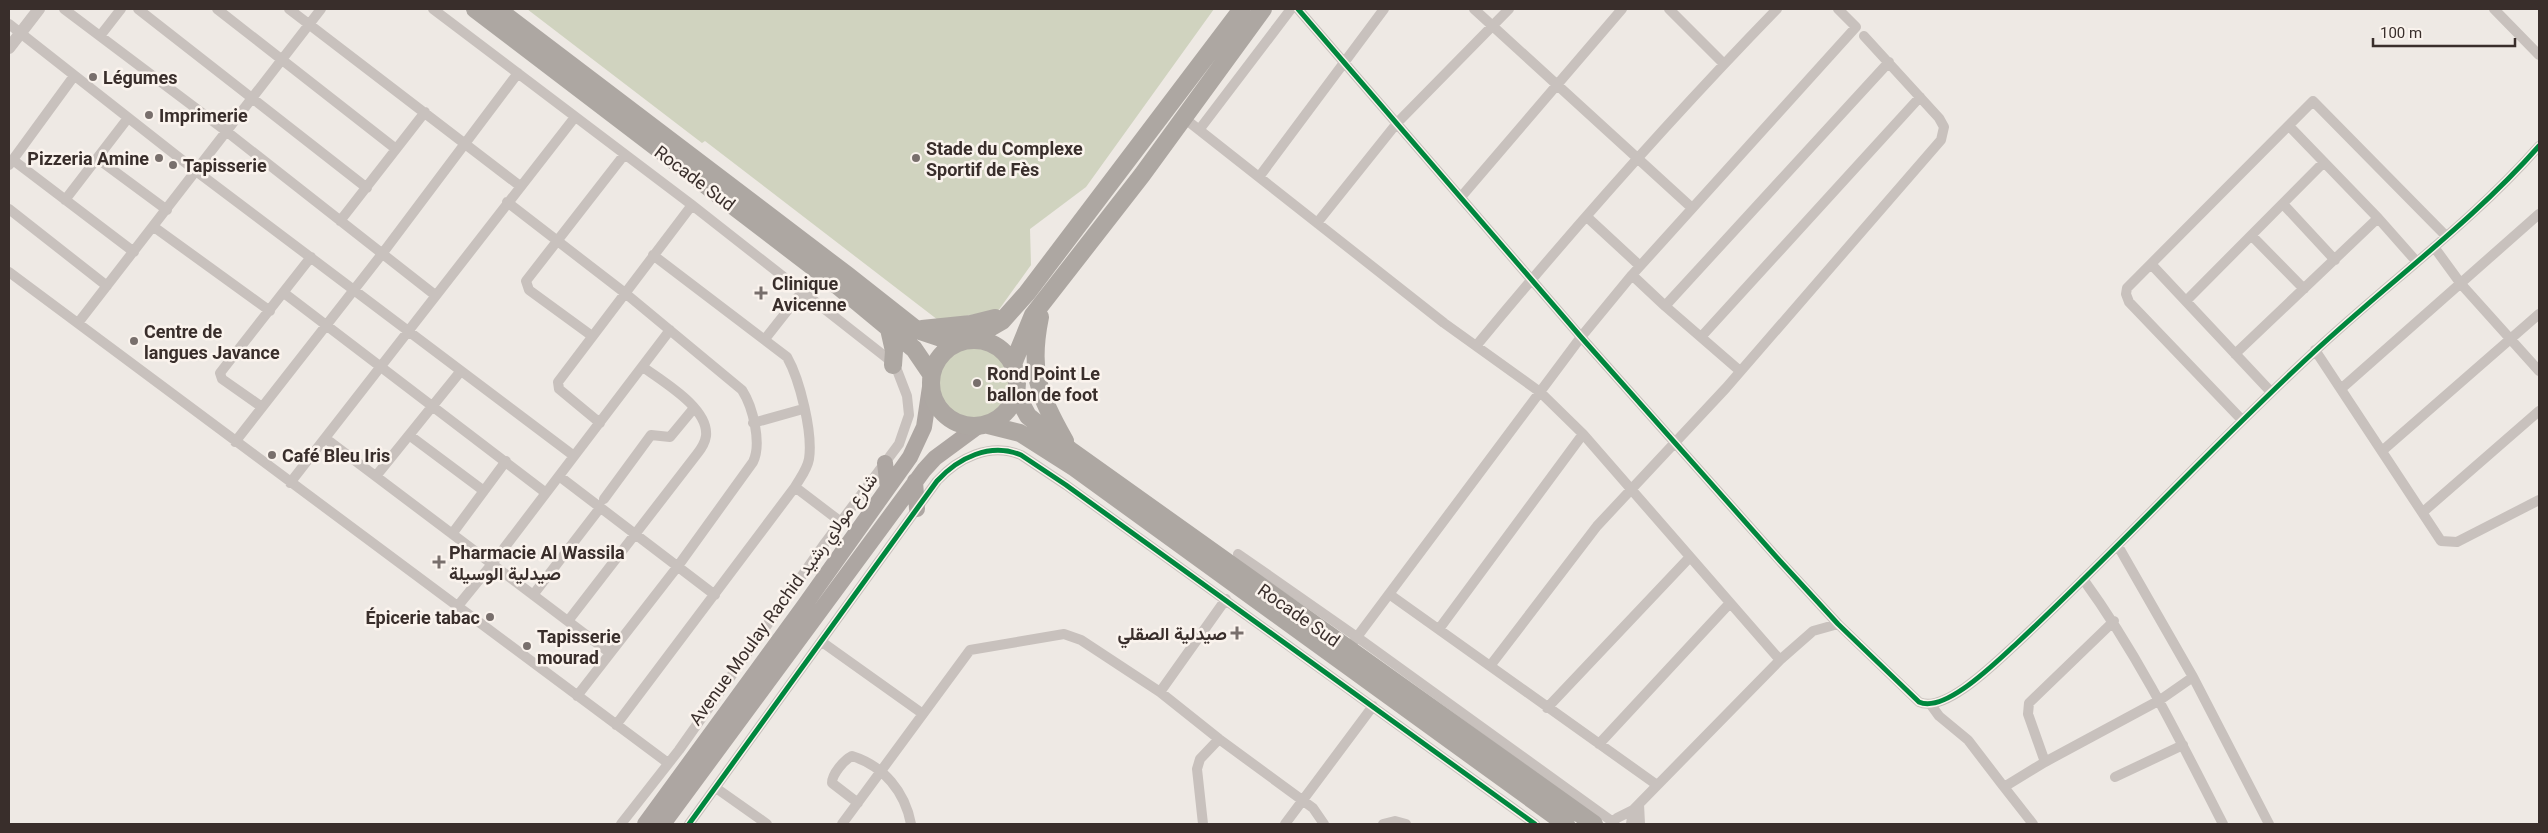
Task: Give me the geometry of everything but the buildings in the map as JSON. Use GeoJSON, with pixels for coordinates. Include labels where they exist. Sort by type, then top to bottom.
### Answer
{"type":"FeatureCollection","features":[{"type":"Feature","properties":{"kind":"highway","name":"Rocade Sud"},"geometry":{"type":"LineString","coordinates":[[475,9],[838,286],[914,349],[931,380]]}},
{"type":"Feature","properties":{"kind":"highway"},"geometry":{"type":"LineString","coordinates":[[497,9],[917,330],[963,341],[980,340],[995,345],[1007,355],[1013,364],[1018,384],[1016,394],[1009,410],[982,426],[964,426],[951,421],[941,412],[934,400],[931,380],[936,361],[945,350],[963,341],[994,326],[1014,309],[1242,9]]}},
{"type":"Feature","properties":{"kind":"highway"},"geometry":{"type":"LineString","coordinates":[[1013,364],[1028,328],[1043,302],[1184,118],[1263,9]]}},
{"type":"Feature","properties":{"kind":"highway"},"geometry":{"type":"LineString","coordinates":[[1043,302],[1034,346],[1035,367],[1043,398],[1070,450]]}},
{"type":"Feature","properties":{"kind":"highway"},"geometry":{"type":"LineString","coordinates":[[917,330],[985,322],[1014,309]]}},
{"type":"Feature","properties":{"kind":"highway"},"geometry":{"type":"LineString","coordinates":[[889,328],[894,351],[893,365]]}},
{"type":"Feature","properties":{"kind":"highway","name":"Rocade Sud"},"geometry":{"type":"LineString","coordinates":[[1016,394],[1028,416],[1070,450],[1353,643],[1594,824]]}},
{"type":"Feature","properties":{"kind":"highway","name":"Rocade Sud"},"geometry":{"type":"LineString","coordinates":[[982,426],[1020,432],[1050,451],[1566,824]]}},
{"type":"Feature","properties":{"kind":"main road","name":"Avenue Moulay Rachid شارع مولاي رشيد"},"geometry":{"type":"LineString","coordinates":[[645,824],[888,488],[919,442],[926,419],[931,380]]}},
{"type":"Feature","properties":{"kind":"main road","name":"Avenue Moulay Rachid شارع مولاي رشيد"},"geometry":{"type":"LineString","coordinates":[[663,824],[915,481],[935,458],[982,426]]}},
{"type":"Feature","properties":{"kind":"main road"},"geometry":{"type":"LineString","coordinates":[[886,463],[888,488]]}},
{"type":"Feature","properties":{"kind":"main road"},"geometry":{"type":"LineString","coordinates":[[915,481],[917,509]]}},
{"type":"Feature","properties":{"kind":"street"},"geometry":{"type":"LineString","coordinates":[[9,48],[39,9]]}},
{"type":"Feature","properties":{"kind":"street"},"geometry":{"type":"LineString","coordinates":[[64,9],[226,131],[435,295]]}},
{"type":"Feature","properties":{"kind":"street"},"geometry":{"type":"LineString","coordinates":[[100,36],[121,9]]}},
{"type":"Feature","properties":{"kind":"street"},"geometry":{"type":"LineString","coordinates":[[138,9],[366,188]]}},
{"type":"Feature","properties":{"kind":"street"},"geometry":{"type":"LineString","coordinates":[[217,9],[396,149]]}},
{"type":"Feature","properties":{"kind":"street"},"geometry":{"type":"LineString","coordinates":[[289,9],[520,186]]}},
{"type":"Feature","properties":{"kind":"street"},"geometry":{"type":"LineString","coordinates":[[78,323],[321,9]]}},
{"type":"Feature","properties":{"kind":"street"},"geometry":{"type":"LineString","coordinates":[[433,9],[692,205],[802,292],[893,365],[904,384],[909,415],[900,444],[841,522],[668,763],[621,824]]}},
{"type":"Feature","properties":{"kind":"street"},"geometry":{"type":"LineString","coordinates":[[1199,130],[1290,9]]}},
{"type":"Feature","properties":{"kind":"street"},"geometry":{"type":"LineString","coordinates":[[1298,9],[1581,337],[1838,624],[1919,702],[1931,705],[1943,701],[1998,661],[2118,546],[2242,420],[2315,350],[2493,194],[2539,146]]}},
{"type":"Feature","properties":{"kind":"street"},"geometry":{"type":"LineString","coordinates":[[1258,177],[1384,9]]}},
{"type":"Feature","properties":{"kind":"street"},"geometry":{"type":"LineString","coordinates":[[1474,9],[1692,208]]}},
{"type":"Feature","properties":{"kind":"street"},"geometry":{"type":"LineString","coordinates":[[1317,223],[1397,123],[1509,9]]}},
{"type":"Feature","properties":{"kind":"street"},"geometry":{"type":"LineString","coordinates":[[1461,197],[1622,9]]}},
{"type":"Feature","properties":{"kind":"street"},"geometry":{"type":"LineString","coordinates":[[1669,9],[1723,63]]}},
{"type":"Feature","properties":{"kind":"street"},"geometry":{"type":"LineString","coordinates":[[1476,346],[1637,159],[1723,63],[1777,9]]}},
{"type":"Feature","properties":{"kind":"street"},"geometry":{"type":"LineString","coordinates":[[1353,643],[1581,337],[1632,275],[1856,27],[1838,9]]}},
{"type":"Feature","properties":{"kind":"street"},"geometry":{"type":"LineString","coordinates":[[2494,9],[2539,55]]}},
{"type":"Feature","properties":{"kind":"street"},"geometry":{"type":"LineString","coordinates":[[9,24],[196,171],[460,372],[574,456]]}},
{"type":"Feature","properties":{"kind":"street"},"geometry":{"type":"LineString","coordinates":[[1490,666],[1597,526],[1740,371],[1941,140],[1944,132],[1942,122],[1864,36]]}},
{"type":"Feature","properties":{"kind":"street"},"geometry":{"type":"LineString","coordinates":[[1666,306],[1889,62]]}},
{"type":"Feature","properties":{"kind":"street"},"geometry":{"type":"LineString","coordinates":[[236,442],[382,254],[518,73]]}},
{"type":"Feature","properties":{"kind":"street"},"geometry":{"type":"LineString","coordinates":[[74,76],[11,163],[65,200],[134,252]]}},
{"type":"Feature","properties":{"kind":"street"},"geometry":{"type":"LineString","coordinates":[[1701,337],[1920,97]]}},
{"type":"Feature","properties":{"kind":"street"},"geometry":{"type":"LineString","coordinates":[[2242,420],[2129,302],[2126,294],[2127,288],[2313,101],[2446,236]]}},
{"type":"Feature","properties":{"kind":"street"},"geometry":{"type":"LineString","coordinates":[[340,221],[425,112]]}},
{"type":"Feature","properties":{"kind":"street"},"geometry":{"type":"LineString","coordinates":[[290,483],[575,117]]}},
{"type":"Feature","properties":{"kind":"street"},"geometry":{"type":"LineString","coordinates":[[65,200],[128,118]]}},
{"type":"Feature","properties":{"kind":"street"},"geometry":{"type":"LineString","coordinates":[[1184,118],[1444,324],[1540,392],[1583,434],[1729,604],[1780,660]]}},
{"type":"Feature","properties":{"kind":"street"},"geometry":{"type":"LineString","coordinates":[[2289,126],[2378,218],[2416,261]]}},
{"type":"Feature","properties":{"kind":"street"},"geometry":{"type":"LineString","coordinates":[[592,336],[527,287],[526,281],[624,155]]}},
{"type":"Feature","properties":{"kind":"street"},"geometry":{"type":"LineString","coordinates":[[98,159],[167,210]]}},
{"type":"Feature","properties":{"kind":"street"},"geometry":{"type":"LineString","coordinates":[[2186,301],[2324,162]]}},
{"type":"Feature","properties":{"kind":"street"},"geometry":{"type":"LineString","coordinates":[[507,202],[625,293],[742,390],[753,422],[757,451],[753,462],[678,566],[577,696]]}},
{"type":"Feature","properties":{"kind":"street"},"geometry":{"type":"LineString","coordinates":[[2283,204],[2334,260]]}},
{"type":"Feature","properties":{"kind":"street"},"geometry":{"type":"LineString","coordinates":[[600,423],[559,389],[558,385],[592,336],[692,205]]}},
{"type":"Feature","properties":{"kind":"street"},"geometry":{"type":"LineString","coordinates":[[9,209],[107,286]]}},
{"type":"Feature","properties":{"kind":"street"},"geometry":{"type":"LineString","coordinates":[[2342,388],[2539,214]]}},
{"type":"Feature","properties":{"kind":"street"},"geometry":{"type":"LineString","coordinates":[[1587,217],[1640,266]]}},
{"type":"Feature","properties":{"kind":"street"},"geometry":{"type":"LineString","coordinates":[[2235,354],[2378,218]]}},
{"type":"Feature","properties":{"kind":"street"},"geometry":{"type":"LineString","coordinates":[[154,227],[270,311]]}},
{"type":"Feature","properties":{"kind":"street"},"geometry":{"type":"LineString","coordinates":[[2252,236],[2304,289]]}},
{"type":"Feature","properties":{"kind":"street"},"geometry":{"type":"LineString","coordinates":[[2434,247],[2461,284],[2539,371]]}},
{"type":"Feature","properties":{"kind":"street"},"geometry":{"type":"LineString","coordinates":[[616,725],[795,487],[809,460],[809,436],[792,367],[780,350],[653,255]]}},
{"type":"Feature","properties":{"kind":"street"},"geometry":{"type":"LineString","coordinates":[[262,407],[222,379],[220,373],[311,257]]}},
{"type":"Feature","properties":{"kind":"street"},"geometry":{"type":"LineString","coordinates":[[2151,264],[2271,392]]}},
{"type":"Feature","properties":{"kind":"street"},"geometry":{"type":"LineString","coordinates":[[9,272],[668,763]]}},
{"type":"Feature","properties":{"kind":"street"},"geometry":{"type":"LineString","coordinates":[[1632,275],[1740,371]]}},
{"type":"Feature","properties":{"kind":"street"},"geometry":{"type":"LineString","coordinates":[[765,339],[802,292]]}},
{"type":"Feature","properties":{"kind":"street"},"geometry":{"type":"LineString","coordinates":[[284,293],[546,493]]}},
{"type":"Feature","properties":{"kind":"street"},"geometry":{"type":"LineString","coordinates":[[2382,451],[2539,314]]}},
{"type":"Feature","properties":{"kind":"street"},"geometry":{"type":"LineString","coordinates":[[457,607],[492,564],[670,330]]}},
{"type":"Feature","properties":{"kind":"street"},"geometry":{"type":"LineString","coordinates":[[2315,350],[2342,388],[2441,541],[2457,542],[2539,500]]}},
{"type":"Feature","properties":{"kind":"street"},"geometry":{"type":"LineString","coordinates":[[568,621],[635,535],[706,438],[703,420],[694,408],[643,367]]}},
{"type":"Feature","properties":{"kind":"street"},"geometry":{"type":"LineString","coordinates":[[376,476],[460,372]]}},
{"type":"Feature","properties":{"kind":"street"},"geometry":{"type":"LineString","coordinates":[[533,595],[651,435],[670,437],[694,408]]}},
{"type":"Feature","properties":{"kind":"street"},"geometry":{"type":"LineString","coordinates":[[753,422],[803,409]]}},
{"type":"Feature","properties":{"kind":"street"},"geometry":{"type":"LineString","coordinates":[[2423,512],[2539,411]]}},
{"type":"Feature","properties":{"kind":"street"},"geometry":{"type":"LineString","coordinates":[[1439,629],[1583,434]]}},
{"type":"Feature","properties":{"kind":"street"},"geometry":{"type":"LineString","coordinates":[[409,435],[484,492]]}},
{"type":"Feature","properties":{"kind":"street"},"geometry":{"type":"LineString","coordinates":[[325,438],[610,653]]}},
{"type":"Feature","properties":{"kind":"street"},"geometry":{"type":"LineString","coordinates":[[688,824],[946,471],[955,464],[978,453],[992,450],[1013,452],[1042,468],[1226,599],[1535,824]]}},
{"type":"Feature","properties":{"kind":"street"},"geometry":{"type":"LineString","coordinates":[[1042,468],[1050,451]]}},
{"type":"Feature","properties":{"kind":"street"},"geometry":{"type":"LineString","coordinates":[[452,534],[506,461]]}},
{"type":"Feature","properties":{"kind":"street"},"geometry":{"type":"LineString","coordinates":[[559,476],[602,503],[635,535],[715,595]]}},
{"type":"Feature","properties":{"kind":"street"},"geometry":{"type":"LineString","coordinates":[[1080,495],[1089,479]]}},
{"type":"Feature","properties":{"kind":"street"},"geometry":{"type":"LineString","coordinates":[[795,487],[841,522]]}},
{"type":"Feature","properties":{"kind":"street"},"geometry":{"type":"LineString","coordinates":[[2118,546],[2194,677],[2270,824]]}},
{"type":"Feature","properties":{"kind":"street"},"geometry":{"type":"LineString","coordinates":[[1238,554],[1353,643],[1612,823],[1636,807],[1780,660],[1813,632],[1838,624]]}},
{"type":"Feature","properties":{"kind":"street"},"geometry":{"type":"LineString","coordinates":[[1547,708],[1689,558]]}},
{"type":"Feature","properties":{"kind":"street"},"geometry":{"type":"LineString","coordinates":[[2084,579],[2114,621],[2160,700],[2223,824]]}},
{"type":"Feature","properties":{"kind":"street"},"geometry":{"type":"LineString","coordinates":[[1389,594],[1657,785]]}},
{"type":"Feature","properties":{"kind":"street"},"geometry":{"type":"LineString","coordinates":[[1160,692],[1226,599]]}},
{"type":"Feature","properties":{"kind":"street"},"geometry":{"type":"LineString","coordinates":[[1599,744],[1729,604]]}},
{"type":"Feature","properties":{"kind":"street"},"geometry":{"type":"LineString","coordinates":[[2045,762],[2028,714],[2029,703],[2114,621]]}},
{"type":"Feature","properties":{"kind":"street"},"geometry":{"type":"LineString","coordinates":[[842,824],[970,650],[1064,634],[1081,640],[1160,692],[1219,739],[1313,808],[1324,824]]}},
{"type":"Feature","properties":{"kind":"street"},"geometry":{"type":"LineString","coordinates":[[822,642],[923,714]]}},
{"type":"Feature","properties":{"kind":"street"},"geometry":{"type":"LineString","coordinates":[[2004,787],[2045,762],[2160,700],[2194,677]]}},
{"type":"Feature","properties":{"kind":"street"},"geometry":{"type":"LineString","coordinates":[[1931,705],[1939,716],[1968,740],[2033,824]]}},
{"type":"Feature","properties":{"kind":"street"},"geometry":{"type":"LineString","coordinates":[[1285,824],[1373,706]]}},
{"type":"Feature","properties":{"kind":"street"},"geometry":{"type":"LineString","coordinates":[[1203,824],[1197,769],[1200,759],[1219,739]]}},
{"type":"Feature","properties":{"kind":"street"},"geometry":{"type":"LineString","coordinates":[[2115,777],[2182,745]]}},
{"type":"Feature","properties":{"kind":"street"},"geometry":{"type":"LineString","coordinates":[[858,803],[832,783],[833,777],[846,760],[852,756],[880,771],[900,792],[906,802],[911,824]]}},
{"type":"Feature","properties":{"kind":"street"},"geometry":{"type":"LineString","coordinates":[[716,788],[767,824]]}},
{"type":"Feature","properties":{"kind":"street"},"geometry":{"type":"LineString","coordinates":[[1631,824],[1636,807]]}},
{"type":"Feature","properties":{"kind":"street"},"geometry":{"type":"LineString","coordinates":[[1636,807],[1640,824]]}},
{"type":"Feature","properties":{"kind":"street"},"geometry":{"type":"LineString","coordinates":[[1382,824],[1395,821],[1406,824]]}},
{"type":"Feature","properties":{"kind":"green space","name":"Stade du Complexe Sportif de Fès"},"geometry":{"type":"Polygon","coordinates":[[[527,9],[1214,9],[1086,187],[1030,229],[1031,265],[998,311],[938,320],[705,141],[702,143],[527,9]]]}},
{"type":"Feature","properties":{"kind":"green space"},"geometry":{"type":"Polygon","coordinates":[[[974,345],[989,348],[1001,356],[1009,368],[1012,383],[1009,398],[1001,410],[989,418],[974,421],[959,418],[947,410],[939,398],[936,383],[939,368],[947,356],[959,348],[974,345]]]}},
{"type":"Feature","properties":{"kind":"cycle path"},"geometry":{"type":"LineString","coordinates":[[1298,9],[1581,337],[1780,561],[1838,624],[1919,702],[1930,704],[1956,693],[1984,673],[2091,572],[2277,387],[2343,325],[2458,226],[2513,174],[2539,146]]}},
{"type":"Feature","properties":{"kind":"cycle path"},"geometry":{"type":"LineString","coordinates":[[689,824],[937,481],[965,459],[975,454],[998,450],[1021,455],[1066,485],[1535,824]]}},
{"type":"Feature","properties":{"kind":"place","name":"Légumes"},"geometry":{"type":"Point","coordinates":[93,77]}},
{"type":"Feature","properties":{"kind":"place","name":"Imprimerie"},"geometry":{"type":"Point","coordinates":[149,115]}},
{"type":"Feature","properties":{"kind":"place","name":"Pizzeria Amine"},"geometry":{"type":"Point","coordinates":[159,158]}},
{"type":"Feature","properties":{"kind":"place","name":"Stade du Complexe Sportif de Fès"},"geometry":{"type":"Point","coordinates":[916,158]}},
{"type":"Feature","properties":{"kind":"place","name":"Tapisserie"},"geometry":{"type":"Point","coordinates":[173,165]}},
{"type":"Feature","properties":{"kind":"place","name":"Clinique Avicenne"},"geometry":{"type":"Point","coordinates":[761,293]}},
{"type":"Feature","properties":{"kind":"place","name":"Centre de langues Javance"},"geometry":{"type":"Point","coordinates":[134,341]}},
{"type":"Feature","properties":{"kind":"place","name":"Rond Point Le ballon de foot"},"geometry":{"type":"Point","coordinates":[977,383]}},
{"type":"Feature","properties":{"kind":"place","name":"Café Bleu Iris"},"geometry":{"type":"Point","coordinates":[272,455]}},
{"type":"Feature","properties":{"kind":"place","name":"Pharmacie Al Wassila صيدلية الوسيلة"},"geometry":{"type":"Point","coordinates":[439,562]}},
{"type":"Feature","properties":{"kind":"place","name":"Épicerie tabac"},"geometry":{"type":"Point","coordinates":[490,617]}},
{"type":"Feature","properties":{"kind":"place","name":"صيدلية الصقلي"},"geometry":{"type":"Point","coordinates":[1237,633]}},
{"type":"Feature","properties":{"kind":"place","name":"Tapisserie mourad"},"geometry":{"type":"Point","coordinates":[527,646]}}]}
